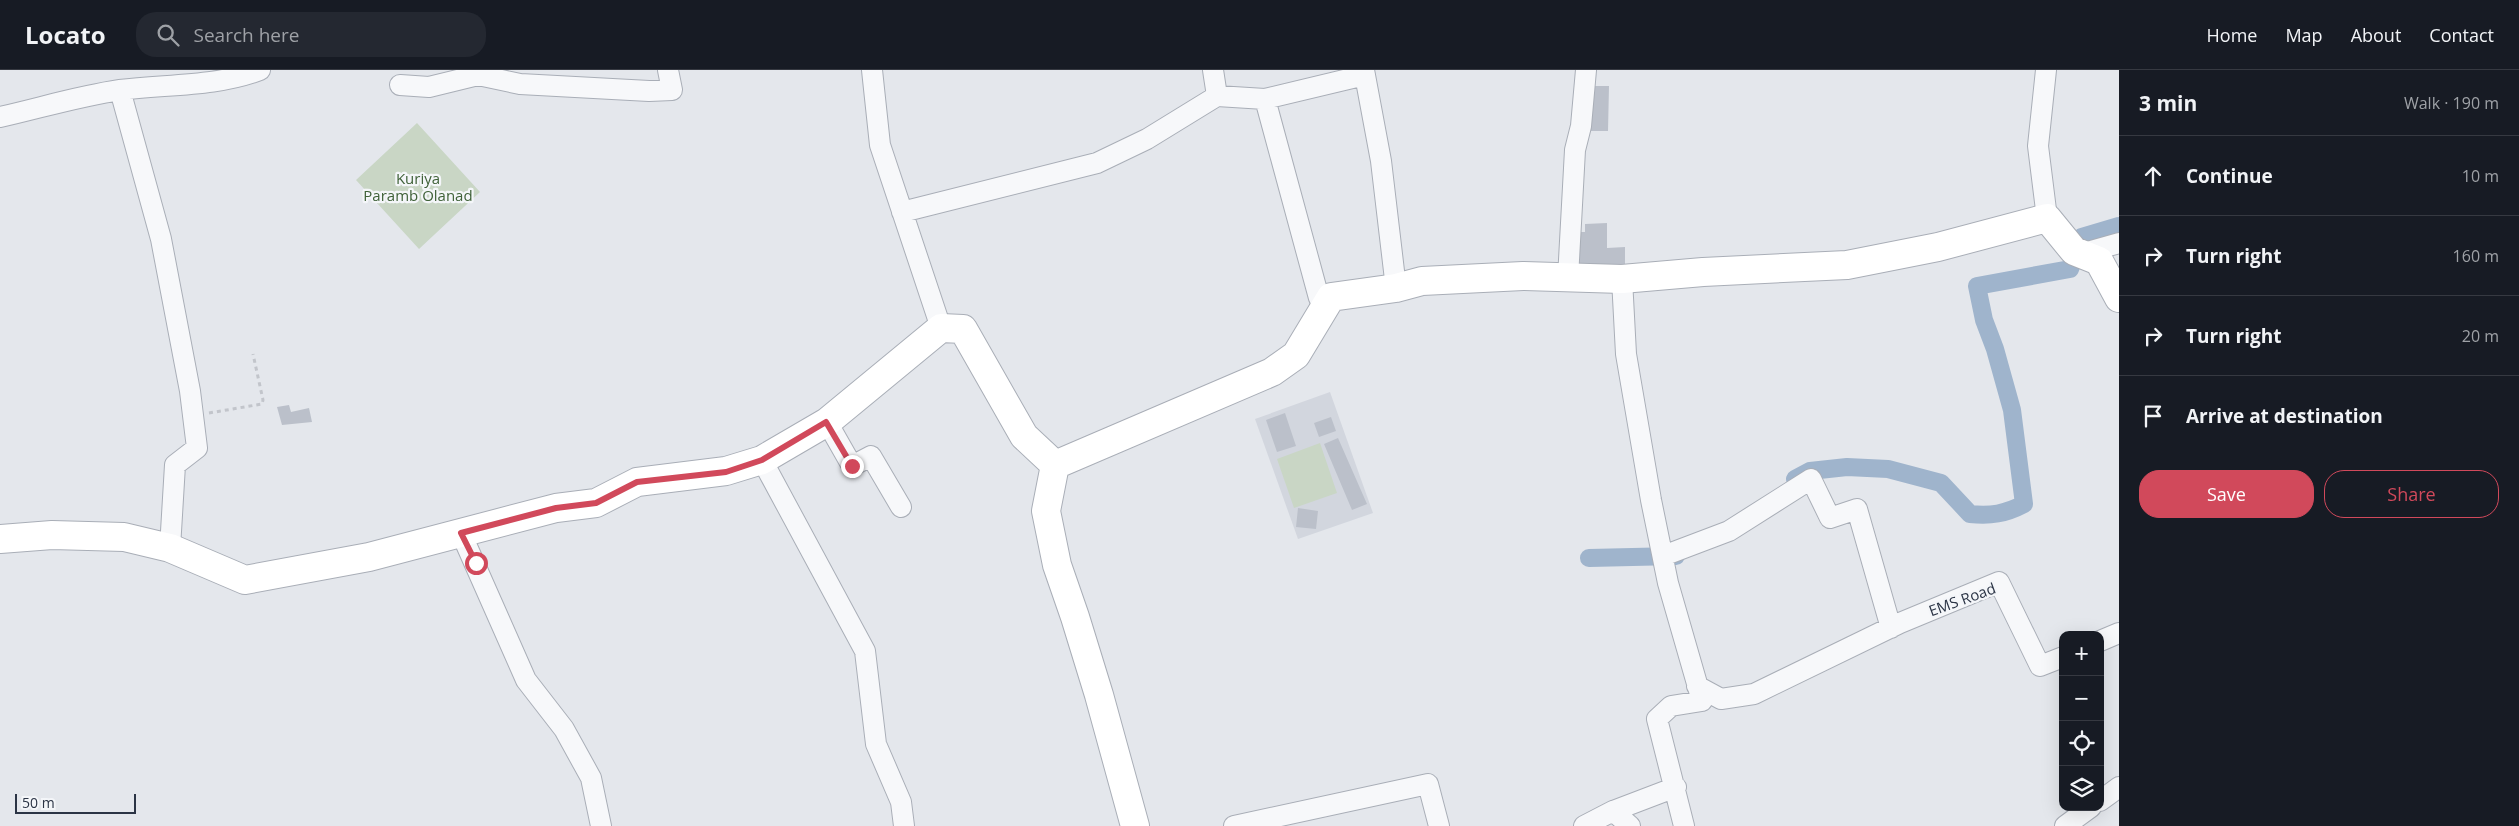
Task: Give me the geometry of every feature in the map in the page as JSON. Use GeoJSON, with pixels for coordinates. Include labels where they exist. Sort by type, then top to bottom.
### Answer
{"type":"FeatureCollection","features":[{"type":"Feature","properties":{"kind":"main road"},"geometry":{"type":"LineString","coordinates":[[1055,465],[1272,372],[1296,355],[1332,298],[1396,288],[1422,281],[1523,276],[1622,279],[1702,272],[1847,265],[1938,247],[2047,218],[2077,252],[2100,261],[2119,298]]}},
{"type":"Feature","properties":{"kind":"main road"},"geometry":{"type":"LineString","coordinates":[[0,539],[52,535],[124,538],[170,548],[244,580],[369,557],[556,508],[596,503],[637,482],[726,472],[762,460],[826,422],[941,328],[963,329],[1024,436],[1055,465]]}},
{"type":"Feature","properties":{"kind":"main road"},"geometry":{"type":"LineString","coordinates":[[1055,465],[1046,511],[1057,565],[1097,687],[1134,826]]}},
{"type":"Feature","properties":{"kind":"street"},"geometry":{"type":"LineString","coordinates":[[0,117],[66,100],[120,90],[217,80],[260,70]]}},
{"type":"Feature","properties":{"kind":"street"},"geometry":{"type":"LineString","coordinates":[[400,75],[429,87],[478,76],[520,84],[649,91],[672,90],[668,70]]}},
{"type":"Feature","properties":{"kind":"street"},"geometry":{"type":"LineString","coordinates":[[872,70],[880,145],[941,328]]}},
{"type":"Feature","properties":{"kind":"street"},"geometry":{"type":"LineString","coordinates":[[1213,70],[1218,96]]}},
{"type":"Feature","properties":{"kind":"street"},"geometry":{"type":"LineString","coordinates":[[1568,278],[1575,150],[1581,126],[1586,70]]}},
{"type":"Feature","properties":{"kind":"street"},"geometry":{"type":"LineString","coordinates":[[2046,70],[2038,146],[2047,218]]}},
{"type":"Feature","properties":{"kind":"street"},"geometry":{"type":"LineString","coordinates":[[902,212],[1096,163],[1148,139],[1218,96],[1265,99],[1364,72],[1381,161],[1396,288]]}},
{"type":"Feature","properties":{"kind":"street"},"geometry":{"type":"LineString","coordinates":[[120,90],[161,239],[193,415],[197,448],[175,465],[170,548]]}},
{"type":"Feature","properties":{"kind":"street"},"geometry":{"type":"LineString","coordinates":[[1265,99],[1319,298],[1332,298]]}},
{"type":"Feature","properties":{"kind":"street"},"geometry":{"type":"LineString","coordinates":[[2077,252],[2119,243]]}},
{"type":"Feature","properties":{"kind":"street"},"geometry":{"type":"LineString","coordinates":[[1622,279],[1626,354],[1668,583],[1702,701],[1671,706],[1657,719],[1676,787],[1684,826]]}},
{"type":"Feature","properties":{"kind":"street"},"geometry":{"type":"LineString","coordinates":[[826,422],[852,466],[871,456],[900,507]]}},
{"type":"Feature","properties":{"kind":"street"},"geometry":{"type":"LineString","coordinates":[[762,460],[865,651],[876,744],[901,802],[904,826]]}},
{"type":"Feature","properties":{"kind":"street"},"geometry":{"type":"LineString","coordinates":[[1663,556],[1730,531],[1811,479],[1830,518],[1857,509],[1895,625],[1754,694],[1721,699],[1697,686]]}},
{"type":"Feature","properties":{"kind":"street"},"geometry":{"type":"LineString","coordinates":[[461,533],[526,680],[564,729],[591,778],[601,826]]}},
{"type":"Feature","properties":{"kind":"street","name":"EMS Road"},"geometry":{"type":"LineString","coordinates":[[1895,625],[1999,582],[2040,666],[2059,658]]}},
{"type":"Feature","properties":{"kind":"street"},"geometry":{"type":"LineString","coordinates":[[2104,639],[2119,633]]}},
{"type":"Feature","properties":{"kind":"street"},"geometry":{"type":"LineString","coordinates":[[1234,826],[1428,784],[1439,826]]}},
{"type":"Feature","properties":{"kind":"street"},"geometry":{"type":"LineString","coordinates":[[1584,826],[1613,811],[1676,787]]}},
{"type":"Feature","properties":{"kind":"street"},"geometry":{"type":"LineString","coordinates":[[2104,798],[2119,787]]}},
{"type":"Feature","properties":{"kind":"street"},"geometry":{"type":"LineString","coordinates":[[1613,811],[1630,826]]}},
{"type":"Feature","properties":{"kind":"street"},"geometry":{"type":"LineString","coordinates":[[2065,826],[2086,811]]}},
{"type":"Feature","properties":{"kind":"path"},"geometry":{"type":"LineString","coordinates":[[193,415],[262,404],[263,400],[253,354]]}},
{"type":"Feature","properties":{"kind":"shaded area"},"geometry":{"type":"Polygon","coordinates":[[[1330,392],[1373,513],[1298,539],[1255,419],[1330,392]]]}},
{"type":"Feature","properties":{"kind":"green space","name":"Kuriya Paramb Olanad"},"geometry":{"type":"Polygon","coordinates":[[[417,123],[480,192],[419,249],[356,180],[417,123]]]}},
{"type":"Feature","properties":{"kind":"green space"},"geometry":{"type":"Polygon","coordinates":[[[1320,443],[1337,493],[1294,508],[1277,459],[1320,443]]]}},
{"type":"Feature","properties":{"kind":"building"},"geometry":{"type":"Polygon","coordinates":[[[1591,86],[1609,86],[1608,131],[1590,131],[1591,86]]]}},
{"type":"Feature","properties":{"kind":"building"},"geometry":{"type":"Polygon","coordinates":[[[1607,223],[1607,248],[1625,247],[1625,269],[1573,265],[1578,232],[1585,232],[1585,224],[1607,223]]]}},
{"type":"Feature","properties":{"kind":"building"},"geometry":{"type":"Polygon","coordinates":[[[289,405],[291,412],[309,408],[312,422],[282,425],[277,407],[289,405]]]}},
{"type":"Feature","properties":{"kind":"building"},"geometry":{"type":"Polygon","coordinates":[[[1285,413],[1296,446],[1277,452],[1266,420],[1285,413]]]}},
{"type":"Feature","properties":{"kind":"building"},"geometry":{"type":"Polygon","coordinates":[[[1331,417],[1336,431],[1319,437],[1314,423],[1331,417]]]}},
{"type":"Feature","properties":{"kind":"building"},"geometry":{"type":"Polygon","coordinates":[[[1338,438],[1367,504],[1352,510],[1324,444],[1338,438]]]}},
{"type":"Feature","properties":{"kind":"building"},"geometry":{"type":"Polygon","coordinates":[[[1298,508],[1318,511],[1316,529],[1296,527],[1298,508]]]}},
{"type":"Feature","properties":{"kind":"waterway"},"geometry":{"type":"LineString","coordinates":[[2080,243],[2082,237],[2119,226]]}},
{"type":"Feature","properties":{"kind":"waterway"},"geometry":{"type":"LineString","coordinates":[[1795,479],[1810,471],[1847,467],[1888,469],[1941,483],[1970,514],[1985,515],[1998,513],[2024,504],[2012,410],[1995,349],[1984,320],[1977,286],[2070,269],[2073,261]]}},
{"type":"Feature","properties":{"kind":"waterway"},"geometry":{"type":"LineString","coordinates":[[1589,558],[1676,556]]}},
{"type":"Feature","properties":{"kind":"route"},"geometry":{"type":"LineString","coordinates":[[476,563],[461,533],[556,508],[596,503],[637,482],[726,472],[762,460],[826,422],[852,466]]}}]}
